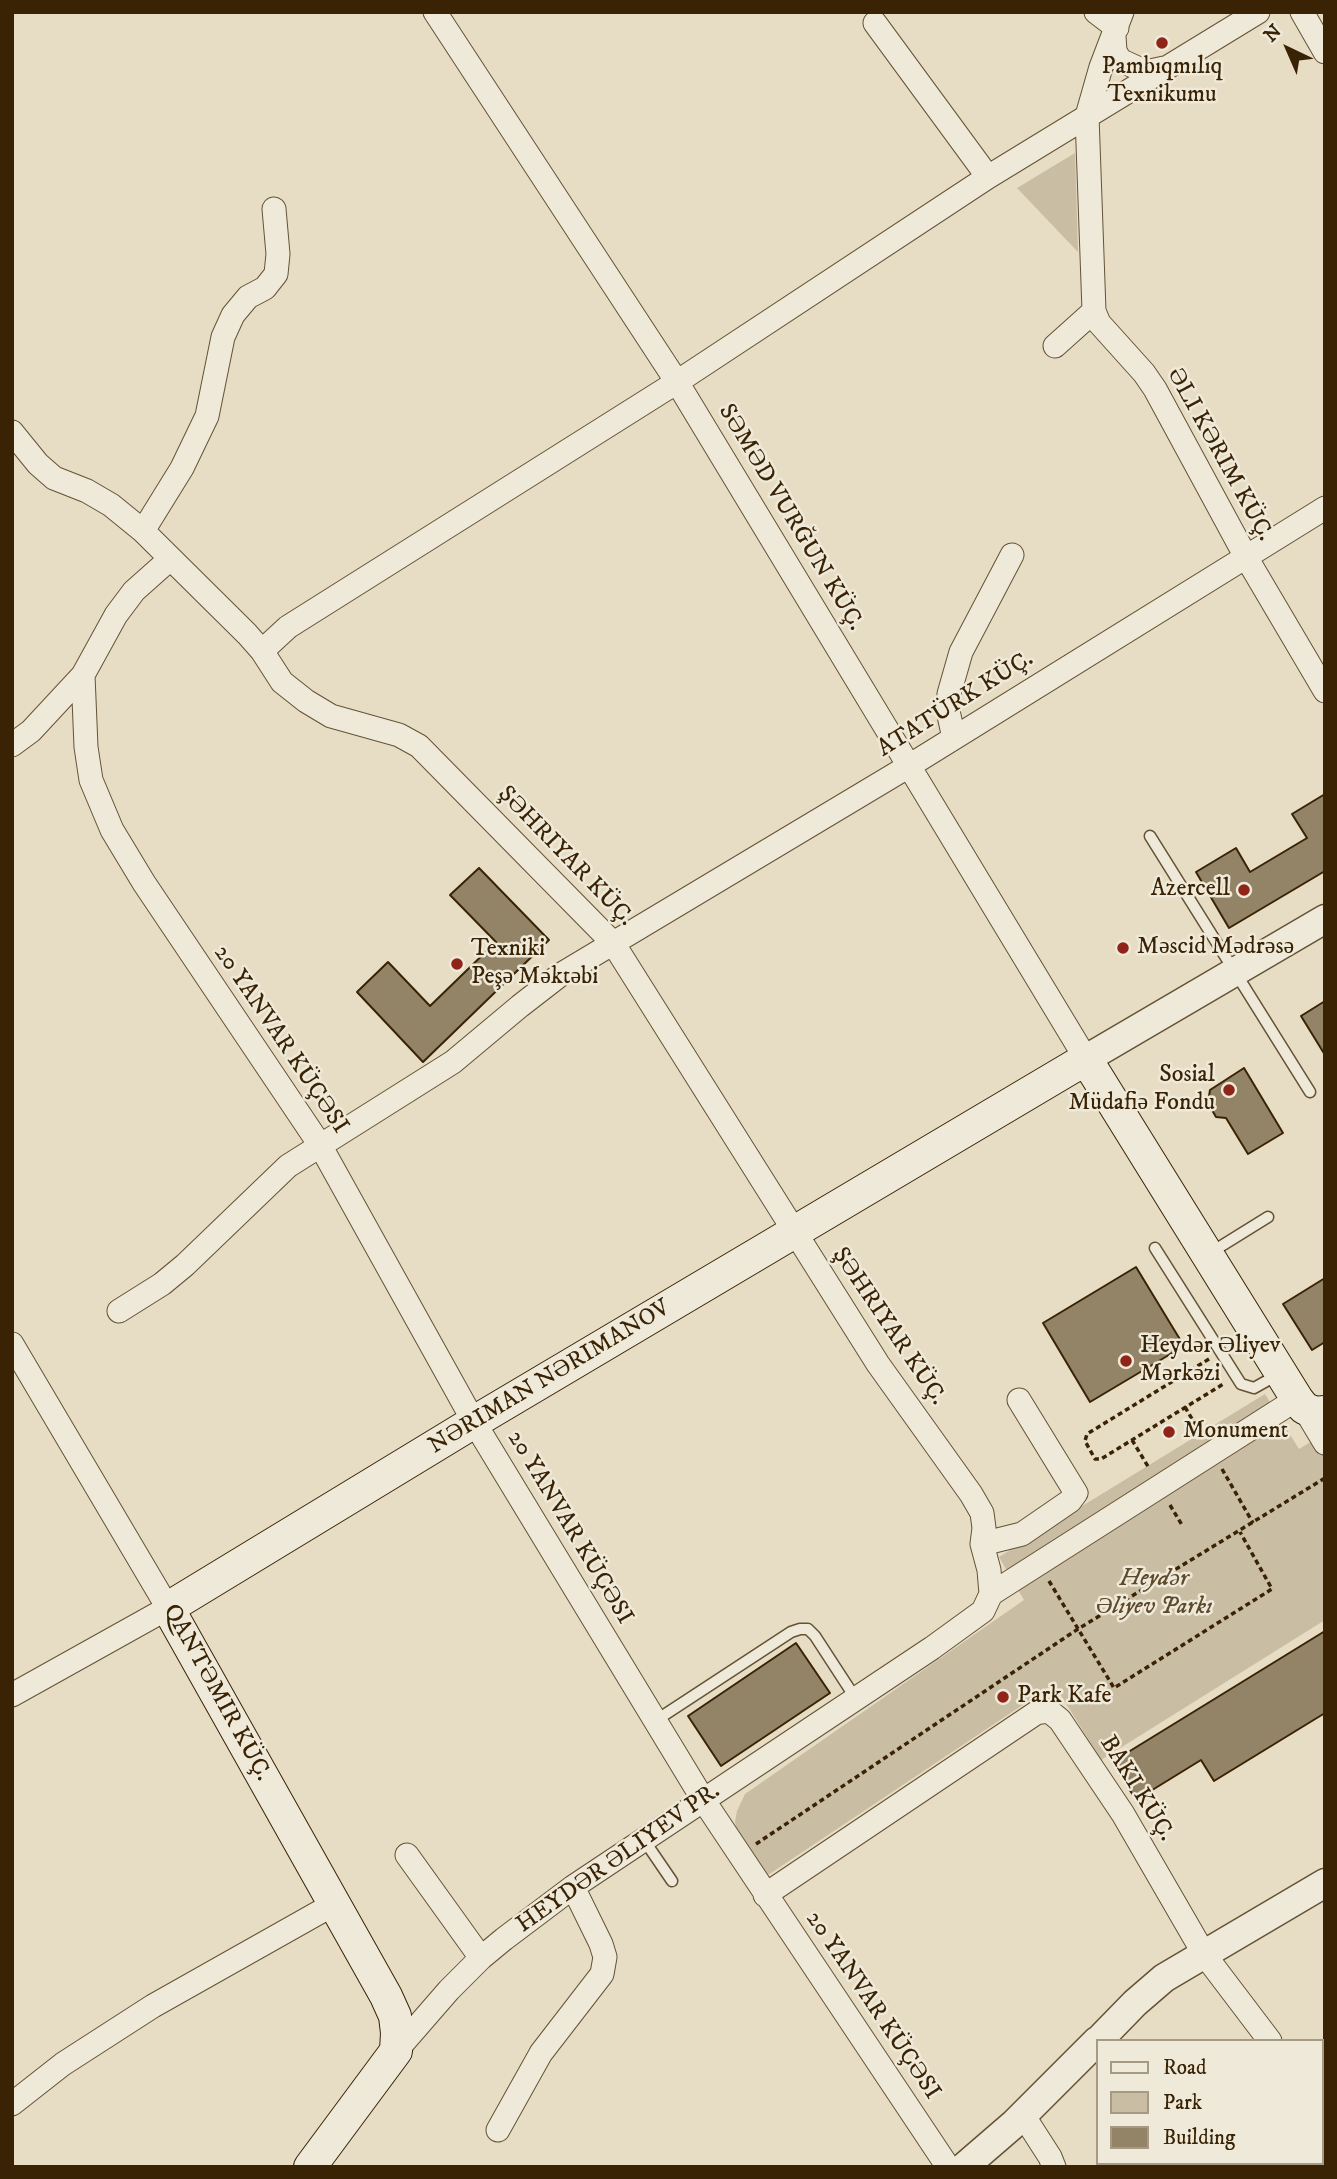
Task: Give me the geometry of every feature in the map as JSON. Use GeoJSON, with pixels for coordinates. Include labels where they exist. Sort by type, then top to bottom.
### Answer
{"type":"FeatureCollection","features":[{"type":"Feature","properties":{"kind":"main road","name":"NƏRIMAN NƏRIMANOV"},"geometry":{"type":"LineString","coordinates":[[168,1608],[474,1422],[1086,1059]]}},
{"type":"Feature","properties":{"kind":"main road"},"geometry":{"type":"LineString","coordinates":[[1086,1059],[1208,1255],[1302,1398]]}},
{"type":"Feature","properties":{"kind":"main road","name":"QANTƏMIR KÜÇ."},"geometry":{"type":"LineString","coordinates":[[168,1608],[386,1996],[395,2017],[396,2051]]}},
{"type":"Feature","properties":{"kind":"main road","name":"HEYDƏR ƏLIYEV PR."},"geometry":{"type":"LineString","coordinates":[[310,2167],[396,2051]]}},
{"type":"Feature","properties":{"kind":"street","name":"SƏMƏD VURĞUN KÜÇ."},"geometry":{"type":"LineString","coordinates":[[435,12],[677,382],[1086,1059]]}},
{"type":"Feature","properties":{"kind":"street"},"geometry":{"type":"LineString","coordinates":[[1096,12],[1118,25]]}},
{"type":"Feature","properties":{"kind":"street"},"geometry":{"type":"LineString","coordinates":[[262,651],[288,627],[677,382],[988,177],[1258,12]]}},
{"type":"Feature","properties":{"kind":"street"},"geometry":{"type":"LineString","coordinates":[[1302,12],[1325,52]]}},
{"type":"Feature","properties":{"kind":"street"},"geometry":{"type":"LineString","coordinates":[[875,23],[988,177]]}},
{"type":"Feature","properties":{"kind":"street"},"geometry":{"type":"LineString","coordinates":[[1118,25],[1115,51],[1120,60],[1146,72],[1164,68]]}},
{"type":"Feature","properties":{"kind":"street"},"geometry":{"type":"LineString","coordinates":[[1055,346],[1094,311],[1087,116],[1097,78],[1118,25]]}},
{"type":"Feature","properties":{"kind":"street"},"geometry":{"type":"LineString","coordinates":[[143,531],[182,468],[207,416],[223,337],[233,316],[248,297],[265,288],[276,274],[278,254],[274,209]]}},
{"type":"Feature","properties":{"kind":"street","name":"ƏLI KƏRIM KÜÇ."},"geometry":{"type":"LineString","coordinates":[[1094,311],[1099,323],[1155,389],[1246,558],[1325,691]]}},
{"type":"Feature","properties":{"kind":"street","name":"ŞƏHRIYAR KÜÇ."},"geometry":{"type":"LineString","coordinates":[[12,432],[38,464],[54,478],[87,491],[111,505],[143,531],[262,651],[282,682],[331,716],[399,735],[419,746],[613,943],[878,1364],[982,1513],[982,1544],[989,1570],[987,1603]]}},
{"type":"Feature","properties":{"kind":"street","name":"ATATÜRK KÜÇ."},"geometry":{"type":"LineString","coordinates":[[120,1311],[162,1284],[288,1166],[453,1062],[560,975],[909,766],[1325,508]]}},
{"type":"Feature","properties":{"kind":"street"},"geometry":{"type":"LineString","coordinates":[[954,738],[948,711],[949,694],[961,652],[1012,555]]}},
{"type":"Feature","properties":{"kind":"street"},"geometry":{"type":"LineString","coordinates":[[12,745],[31,731],[83,675],[116,615],[135,591],[170,559]]}},
{"type":"Feature","properties":{"kind":"street","name":"20 YANVAR KÜÇƏSI"},"geometry":{"type":"LineString","coordinates":[[83,675],[86,747],[91,780],[112,830],[144,883],[320,1145],[474,1422],[704,1801],[948,2167]]}},
{"type":"Feature","properties":{"kind":"street"},"geometry":{"type":"LineString","coordinates":[[1086,1059],[1325,919]]}},
{"type":"Feature","properties":{"kind":"street","name":"QANTƏMIR KÜÇ."},"geometry":{"type":"LineString","coordinates":[[12,1344],[168,1608]]}},
{"type":"Feature","properties":{"kind":"street"},"geometry":{"type":"LineString","coordinates":[[1302,1398],[1325,1443]]}},
{"type":"Feature","properties":{"kind":"street","name":"HEYDƏR ƏLIYEV PR."},"geometry":{"type":"LineString","coordinates":[[396,2051],[481,1958],[573,1887],[856,1699],[987,1603],[1302,1398]]}},
{"type":"Feature","properties":{"kind":"street"},"geometry":{"type":"LineString","coordinates":[[982,1544],[1022,1534],[1070,1501],[1076,1493],[1019,1400]]}},
{"type":"Feature","properties":{"kind":"street","name":"NƏRIMAN NƏRIMANOV"},"geometry":{"type":"LineString","coordinates":[[12,1695],[168,1608]]}},
{"type":"Feature","properties":{"kind":"street"},"geometry":{"type":"LineString","coordinates":[[765,1895],[1036,1713],[1049,1711],[1060,1720],[1123,1814],[1204,1954],[1268,2039]]}},
{"type":"Feature","properties":{"kind":"street"},"geometry":{"type":"LineString","coordinates":[[407,1855],[481,1958]]}},
{"type":"Feature","properties":{"kind":"street"},"geometry":{"type":"LineString","coordinates":[[1099,2039],[1164,1978],[1325,1883]]}},
{"type":"Feature","properties":{"kind":"street"},"geometry":{"type":"LineString","coordinates":[[498,2130],[541,2053],[602,1974],[605,1957],[601,1944],[573,1887]]}},
{"type":"Feature","properties":{"kind":"street"},"geometry":{"type":"LineString","coordinates":[[12,2104],[63,2064],[153,2006],[334,1904]]}},
{"type":"Feature","properties":{"kind":"street"},"geometry":{"type":"LineString","coordinates":[[964,2167],[1023,2115],[1096,2042]]}},
{"type":"Feature","properties":{"kind":"street"},"geometry":{"type":"LineString","coordinates":[[1023,2115],[1054,2167]]}},
{"type":"Feature","properties":{"kind":"lane"},"geometry":{"type":"LineString","coordinates":[[1150,836],[1310,1092]]}},
{"type":"Feature","properties":{"kind":"lane"},"geometry":{"type":"LineString","coordinates":[[1208,1255],[1268,1217]]}},
{"type":"Feature","properties":{"kind":"lane"},"geometry":{"type":"LineString","coordinates":[[1156,1248],[1241,1384],[1302,1398]]}},
{"type":"Feature","properties":{"kind":"lane"},"geometry":{"type":"LineString","coordinates":[[655,1721],[791,1632],[800,1629],[808,1629],[815,1636],[856,1699]]}},
{"type":"Feature","properties":{"kind":"lane"},"geometry":{"type":"LineString","coordinates":[[644,1840],[672,1881]]}},
{"type":"Feature","properties":{"kind":"path"},"geometry":{"type":"LineString","coordinates":[[1220,1352],[1087,1434],[1085,1441],[1095,1458],[1101,1459],[1236,1377]]}},
{"type":"Feature","properties":{"kind":"path"},"geometry":{"type":"LineString","coordinates":[[747,1850],[1078,1629],[1325,1478]]}},
{"type":"Feature","properties":{"kind":"path"},"geometry":{"type":"LineString","coordinates":[[1044,1573],[1114,1688],[1272,1588],[1239,1532]]}},
{"type":"Feature","properties":{"kind":"green space"},"geometry":{"type":"Polygon","coordinates":[[[1075,153],[1078,252],[1017,188],[1075,153]]]}},
{"type":"Feature","properties":{"kind":"green space","name":"Heydər Əliyev Parkı"},"geometry":{"type":"Polygon","coordinates":[[[1265,1394],[1299,1449],[1325,1433],[1325,1620],[1101,1760],[1054,1684],[765,1877],[737,1835],[737,1811],[745,1794],[1024,1600],[999,1557],[1265,1394]]]}},
{"type":"Feature","properties":{"kind":"building"},"geometry":{"type":"Polygon","coordinates":[[[1325,794],[1325,871],[1229,928],[1196,872],[1236,848],[1250,872],[1307,838],[1292,814],[1325,794]]]}},
{"type":"Feature","properties":{"kind":"building"},"geometry":{"type":"Polygon","coordinates":[[[479,868],[549,940],[423,1062],[357,992],[388,962],[430,1006],[496,942],[450,895],[479,868]]]}},
{"type":"Feature","properties":{"kind":"building"},"geometry":{"type":"Polygon","coordinates":[[[1325,1001],[1325,1055],[1301,1016],[1325,1001]]]}},
{"type":"Feature","properties":{"kind":"building"},"geometry":{"type":"Polygon","coordinates":[[[1244,1068],[1283,1133],[1248,1154],[1226,1118],[1216,1117],[1208,1103],[1210,1090],[1244,1068]]]}},
{"type":"Feature","properties":{"kind":"building"},"geometry":{"type":"Polygon","coordinates":[[[1136,1267],[1184,1346],[1090,1402],[1043,1323],[1136,1267]]]}},
{"type":"Feature","properties":{"kind":"building"},"geometry":{"type":"Polygon","coordinates":[[[1325,1278],[1325,1342],[1312,1350],[1283,1304],[1325,1278]]]}},
{"type":"Feature","properties":{"kind":"building"},"geometry":{"type":"Polygon","coordinates":[[[1325,1631],[1325,1713],[1214,1781],[1201,1760],[1136,1800],[1112,1762],[1325,1631]]]}},
{"type":"Feature","properties":{"kind":"building"},"geometry":{"type":"Polygon","coordinates":[[[796,1643],[830,1693],[721,1766],[688,1716],[796,1643]]]}},
{"type":"Feature","properties":{"kind":"place","name":"Pambıqmılıq Texnikumu"},"geometry":{"type":"Point","coordinates":[1162,43]}},
{"type":"Feature","properties":{"kind":"place","name":"Azercell"},"geometry":{"type":"Point","coordinates":[1244,890]}},
{"type":"Feature","properties":{"kind":"place","name":"Məscid Mədrəsə"},"geometry":{"type":"Point","coordinates":[1123,948]}},
{"type":"Feature","properties":{"kind":"place","name":"Texniki Peşə Məktəbi"},"geometry":{"type":"Point","coordinates":[457,964]}},
{"type":"Feature","properties":{"kind":"place","name":"Sosial Müdafiə Fondu"},"geometry":{"type":"Point","coordinates":[1229,1090]}},
{"type":"Feature","properties":{"kind":"place","name":"Heydər Əliyev Mərkəzi"},"geometry":{"type":"Point","coordinates":[1126,1361]}},
{"type":"Feature","properties":{"kind":"place","name":"Monument"},"geometry":{"type":"Point","coordinates":[1169,1432]}},
{"type":"Feature","properties":{"kind":"place","name":"Park Kafe"},"geometry":{"type":"Point","coordinates":[1003,1697]}}]}
